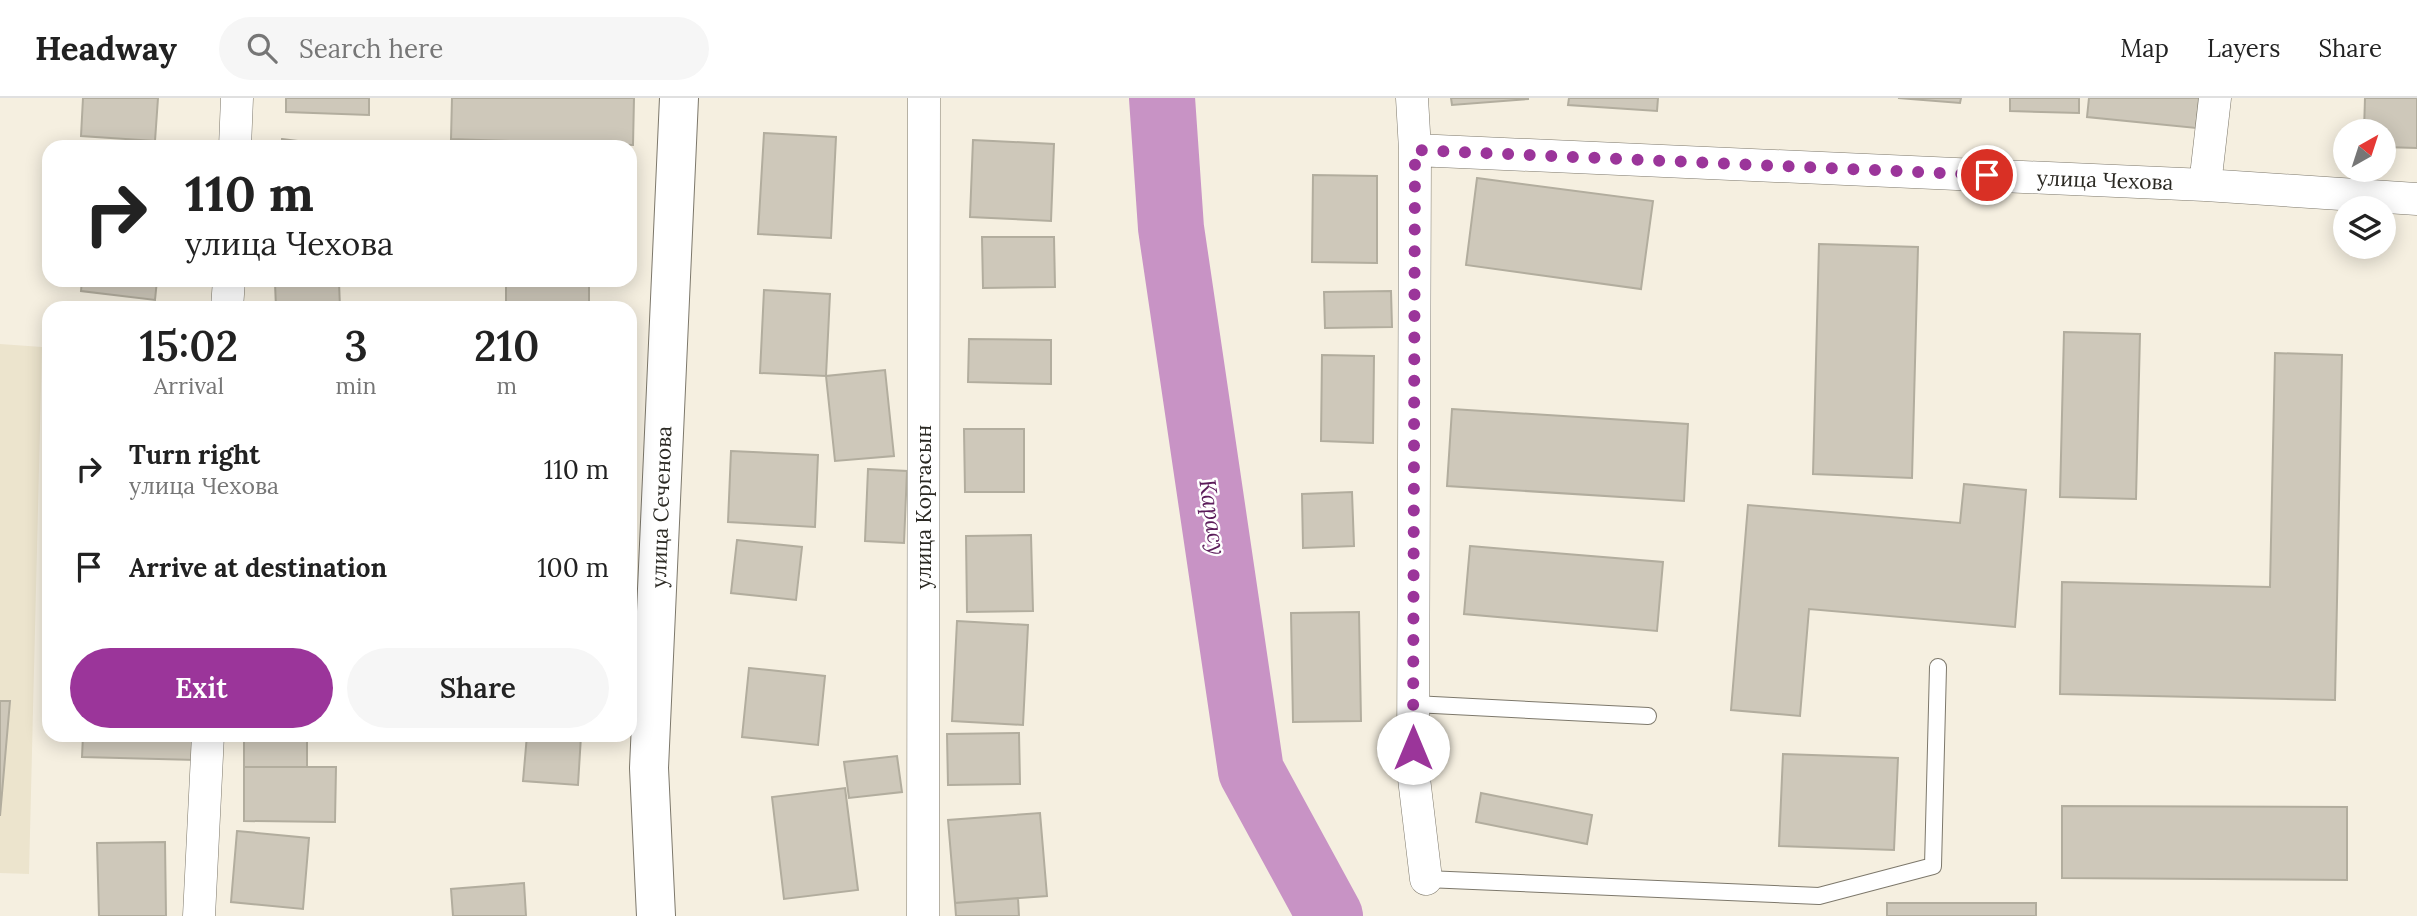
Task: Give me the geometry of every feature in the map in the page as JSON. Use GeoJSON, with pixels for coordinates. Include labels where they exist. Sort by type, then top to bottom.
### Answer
{"type":"FeatureCollection","features":[{"type":"Feature","properties":{"kind":"street"},"geometry":{"type":"LineString","coordinates":[[235,140],[237,98]]}},
{"type":"Feature","properties":{"kind":"street","name":"улица Сеченова"},"geometry":{"type":"LineString","coordinates":[[656,916],[649,768],[678,98]]}},
{"type":"Feature","properties":{"kind":"street","name":"улица Коргасын"},"geometry":{"type":"LineString","coordinates":[[923,98],[923,916]]}},
{"type":"Feature","properties":{"kind":"street"},"geometry":{"type":"LineString","coordinates":[[1412,98],[1415,150],[1413,770],[1426,879]]}},
{"type":"Feature","properties":{"kind":"street"},"geometry":{"type":"LineString","coordinates":[[2205,185],[2214,98]]}},
{"type":"Feature","properties":{"kind":"street","name":"улица Чехова"},"geometry":{"type":"LineString","coordinates":[[1415,150],[2205,185],[2417,199]]}},
{"type":"Feature","properties":{"kind":"street"},"geometry":{"type":"LineString","coordinates":[[199,916],[208,742]]}},
{"type":"Feature","properties":{"kind":"lane"},"geometry":{"type":"LineString","coordinates":[[1426,879],[1819,895],[1933,866],[1938,667]]}},
{"type":"Feature","properties":{"kind":"lane"},"geometry":{"type":"LineString","coordinates":[[1414,704],[1648,716]]}},
{"type":"Feature","properties":{"kind":"shaded area"},"geometry":{"type":"Polygon","coordinates":[[[0,344],[42,347],[29,874],[0,873],[0,344]]]}},
{"type":"Feature","properties":{"kind":"building"},"geometry":{"type":"Polygon","coordinates":[[[83,98],[158,98],[155,140],[81,136],[83,98]]]}},
{"type":"Feature","properties":{"kind":"building"},"geometry":{"type":"Polygon","coordinates":[[[286,98],[369,98],[369,115],[286,112],[286,98]]]}},
{"type":"Feature","properties":{"kind":"building"},"geometry":{"type":"Polygon","coordinates":[[[452,98],[634,98],[633,140],[451,139],[452,98]]]}},
{"type":"Feature","properties":{"kind":"building"},"geometry":{"type":"Polygon","coordinates":[[[1451,98],[1528,98],[1528,99],[1452,105],[1451,98]]]}},
{"type":"Feature","properties":{"kind":"building"},"geometry":{"type":"Polygon","coordinates":[[[1569,98],[1658,98],[1657,111],[1568,105],[1569,98]]]}},
{"type":"Feature","properties":{"kind":"building"},"geometry":{"type":"Polygon","coordinates":[[[1898,98],[1961,98],[1960,103],[1898,98]]]}},
{"type":"Feature","properties":{"kind":"building"},"geometry":{"type":"Polygon","coordinates":[[[2010,98],[2079,98],[2079,113],[2010,111],[2010,98]]]}},
{"type":"Feature","properties":{"kind":"building"},"geometry":{"type":"Polygon","coordinates":[[[2089,98],[2199,98],[2196,128],[2087,117],[2089,98]]]}},
{"type":"Feature","properties":{"kind":"building"},"geometry":{"type":"Polygon","coordinates":[[[2365,98],[2417,98],[2417,148],[2396,147],[2396,119],[2364,119],[2365,98]]]}},
{"type":"Feature","properties":{"kind":"building"},"geometry":{"type":"Polygon","coordinates":[[[764,133],[836,137],[831,238],[758,234],[764,133]]]}},
{"type":"Feature","properties":{"kind":"building"},"geometry":{"type":"Polygon","coordinates":[[[973,140],[1054,144],[1051,221],[970,217],[973,140]]]}},
{"type":"Feature","properties":{"kind":"building"},"geometry":{"type":"Polygon","coordinates":[[[1313,175],[1377,176],[1377,263],[1312,262],[1313,175]]]}},
{"type":"Feature","properties":{"kind":"building"},"geometry":{"type":"Polygon","coordinates":[[[1477,178],[1653,201],[1641,289],[1466,265],[1477,178]]]}},
{"type":"Feature","properties":{"kind":"building"},"geometry":{"type":"Polygon","coordinates":[[[982,237],[1054,237],[1055,287],[983,288],[982,237]]]}},
{"type":"Feature","properties":{"kind":"building"},"geometry":{"type":"Polygon","coordinates":[[[1819,244],[1918,247],[1912,478],[1813,474],[1819,244]]]}},
{"type":"Feature","properties":{"kind":"building"},"geometry":{"type":"Polygon","coordinates":[[[81,287],[156,287],[155,300],[81,291],[81,287]]]}},
{"type":"Feature","properties":{"kind":"building"},"geometry":{"type":"Polygon","coordinates":[[[275,287],[339,287],[340,301],[276,301],[275,287]]]}},
{"type":"Feature","properties":{"kind":"building"},"geometry":{"type":"Polygon","coordinates":[[[506,287],[589,287],[589,301],[506,301],[506,287]]]}},
{"type":"Feature","properties":{"kind":"building"},"geometry":{"type":"Polygon","coordinates":[[[764,290],[830,294],[826,376],[760,373],[764,290]]]}},
{"type":"Feature","properties":{"kind":"building"},"geometry":{"type":"Polygon","coordinates":[[[1391,291],[1392,327],[1325,328],[1324,292],[1391,291]]]}},
{"type":"Feature","properties":{"kind":"building"},"geometry":{"type":"Polygon","coordinates":[[[2064,332],[2140,334],[2136,499],[2060,497],[2064,332]]]}},
{"type":"Feature","properties":{"kind":"building"},"geometry":{"type":"Polygon","coordinates":[[[969,339],[1051,340],[1051,384],[968,382],[969,339]]]}},
{"type":"Feature","properties":{"kind":"building"},"geometry":{"type":"Polygon","coordinates":[[[2275,353],[2342,355],[2335,700],[2060,694],[2062,582],[2270,587],[2275,353]]]}},
{"type":"Feature","properties":{"kind":"building"},"geometry":{"type":"Polygon","coordinates":[[[1322,355],[1374,356],[1373,443],[1321,441],[1322,355]]]}},
{"type":"Feature","properties":{"kind":"building"},"geometry":{"type":"Polygon","coordinates":[[[885,370],[894,456],[835,461],[826,376],[885,370]]]}},
{"type":"Feature","properties":{"kind":"building"},"geometry":{"type":"Polygon","coordinates":[[[1452,409],[1688,424],[1684,501],[1447,486],[1452,409]]]}},
{"type":"Feature","properties":{"kind":"building"},"geometry":{"type":"Polygon","coordinates":[[[964,429],[1024,429],[1024,492],[965,492],[964,429]]]}},
{"type":"Feature","properties":{"kind":"building"},"geometry":{"type":"Polygon","coordinates":[[[731,451],[818,455],[815,527],[728,522],[731,451]]]}},
{"type":"Feature","properties":{"kind":"building"},"geometry":{"type":"Polygon","coordinates":[[[868,469],[907,471],[904,543],[865,541],[868,469]]]}},
{"type":"Feature","properties":{"kind":"building"},"geometry":{"type":"Polygon","coordinates":[[[1964,484],[2026,490],[2015,627],[1809,609],[1800,716],[1731,710],[1748,505],[1960,523],[1964,484]]]}},
{"type":"Feature","properties":{"kind":"building"},"geometry":{"type":"Polygon","coordinates":[[[1352,492],[1354,546],[1303,548],[1302,494],[1352,492]]]}},
{"type":"Feature","properties":{"kind":"building"},"geometry":{"type":"Polygon","coordinates":[[[1031,535],[1033,611],[967,612],[966,536],[1031,535]]]}},
{"type":"Feature","properties":{"kind":"building"},"geometry":{"type":"Polygon","coordinates":[[[737,540],[802,547],[796,600],[731,593],[737,540]]]}},
{"type":"Feature","properties":{"kind":"building"},"geometry":{"type":"Polygon","coordinates":[[[1470,546],[1663,562],[1657,631],[1464,614],[1470,546]]]}},
{"type":"Feature","properties":{"kind":"building"},"geometry":{"type":"Polygon","coordinates":[[[1359,612],[1361,721],[1293,722],[1291,613],[1359,612]]]}},
{"type":"Feature","properties":{"kind":"building"},"geometry":{"type":"Polygon","coordinates":[[[957,621],[1028,625],[1023,725],[952,721],[957,621]]]}},
{"type":"Feature","properties":{"kind":"building"},"geometry":{"type":"Polygon","coordinates":[[[749,668],[825,676],[818,745],[742,737],[749,668]]]}},
{"type":"Feature","properties":{"kind":"building"},"geometry":{"type":"Polygon","coordinates":[[[0,701],[10,701],[0,816],[0,701]]]}},
{"type":"Feature","properties":{"kind":"building"},"geometry":{"type":"Polygon","coordinates":[[[1019,733],[1020,784],[948,785],[947,734],[1019,733]]]}},
{"type":"Feature","properties":{"kind":"building"},"geometry":{"type":"Polygon","coordinates":[[[83,742],[196,742],[196,760],[82,757],[83,742]]]}},
{"type":"Feature","properties":{"kind":"building"},"geometry":{"type":"Polygon","coordinates":[[[244,742],[307,742],[307,767],[244,767],[244,742]]]}},
{"type":"Feature","properties":{"kind":"building"},"geometry":{"type":"Polygon","coordinates":[[[526,742],[581,742],[578,785],[523,781],[526,742]]]}},
{"type":"Feature","properties":{"kind":"building"},"geometry":{"type":"Polygon","coordinates":[[[1783,754],[1898,758],[1894,850],[1779,846],[1783,754]]]}},
{"type":"Feature","properties":{"kind":"building"},"geometry":{"type":"Polygon","coordinates":[[[897,756],[902,792],[849,798],[844,762],[897,756]]]}},
{"type":"Feature","properties":{"kind":"building"},"geometry":{"type":"Polygon","coordinates":[[[244,767],[336,767],[335,822],[244,821],[244,767]]]}},
{"type":"Feature","properties":{"kind":"building"},"geometry":{"type":"Polygon","coordinates":[[[845,788],[858,890],[784,899],[772,797],[845,788]]]}},
{"type":"Feature","properties":{"kind":"building"},"geometry":{"type":"Polygon","coordinates":[[[1481,793],[1592,815],[1587,844],[1476,822],[1481,793]]]}},
{"type":"Feature","properties":{"kind":"building"},"geometry":{"type":"Polygon","coordinates":[[[2062,806],[2347,807],[2347,880],[2062,878],[2062,806]]]}},
{"type":"Feature","properties":{"kind":"building"},"geometry":{"type":"Polygon","coordinates":[[[1040,813],[1047,896],[955,903],[948,820],[1040,813]]]}},
{"type":"Feature","properties":{"kind":"building"},"geometry":{"type":"Polygon","coordinates":[[[237,831],[309,838],[303,909],[231,902],[237,831]]]}},
{"type":"Feature","properties":{"kind":"building"},"geometry":{"type":"Polygon","coordinates":[[[165,842],[166,916],[99,916],[97,843],[165,842]]]}},
{"type":"Feature","properties":{"kind":"building"},"geometry":{"type":"Polygon","coordinates":[[[524,883],[526,916],[453,916],[451,889],[524,883]]]}},
{"type":"Feature","properties":{"kind":"building"},"geometry":{"type":"Polygon","coordinates":[[[1018,898],[1019,916],[956,916],[955,903],[1018,898]]]}},
{"type":"Feature","properties":{"kind":"building"},"geometry":{"type":"Polygon","coordinates":[[[1887,903],[2036,903],[2036,916],[1887,916],[1887,903]]]}},
{"type":"Feature","properties":{"kind":"waterway","name":"Карасу"},"geometry":{"type":"LineString","coordinates":[[1162,98],[1171,228],[1251,771],[1330,916]]}},
{"type":"Feature","properties":{"kind":"route"},"geometry":{"type":"LineString","coordinates":[[1413,748],[1415,150],[1987,175]]}}]}
